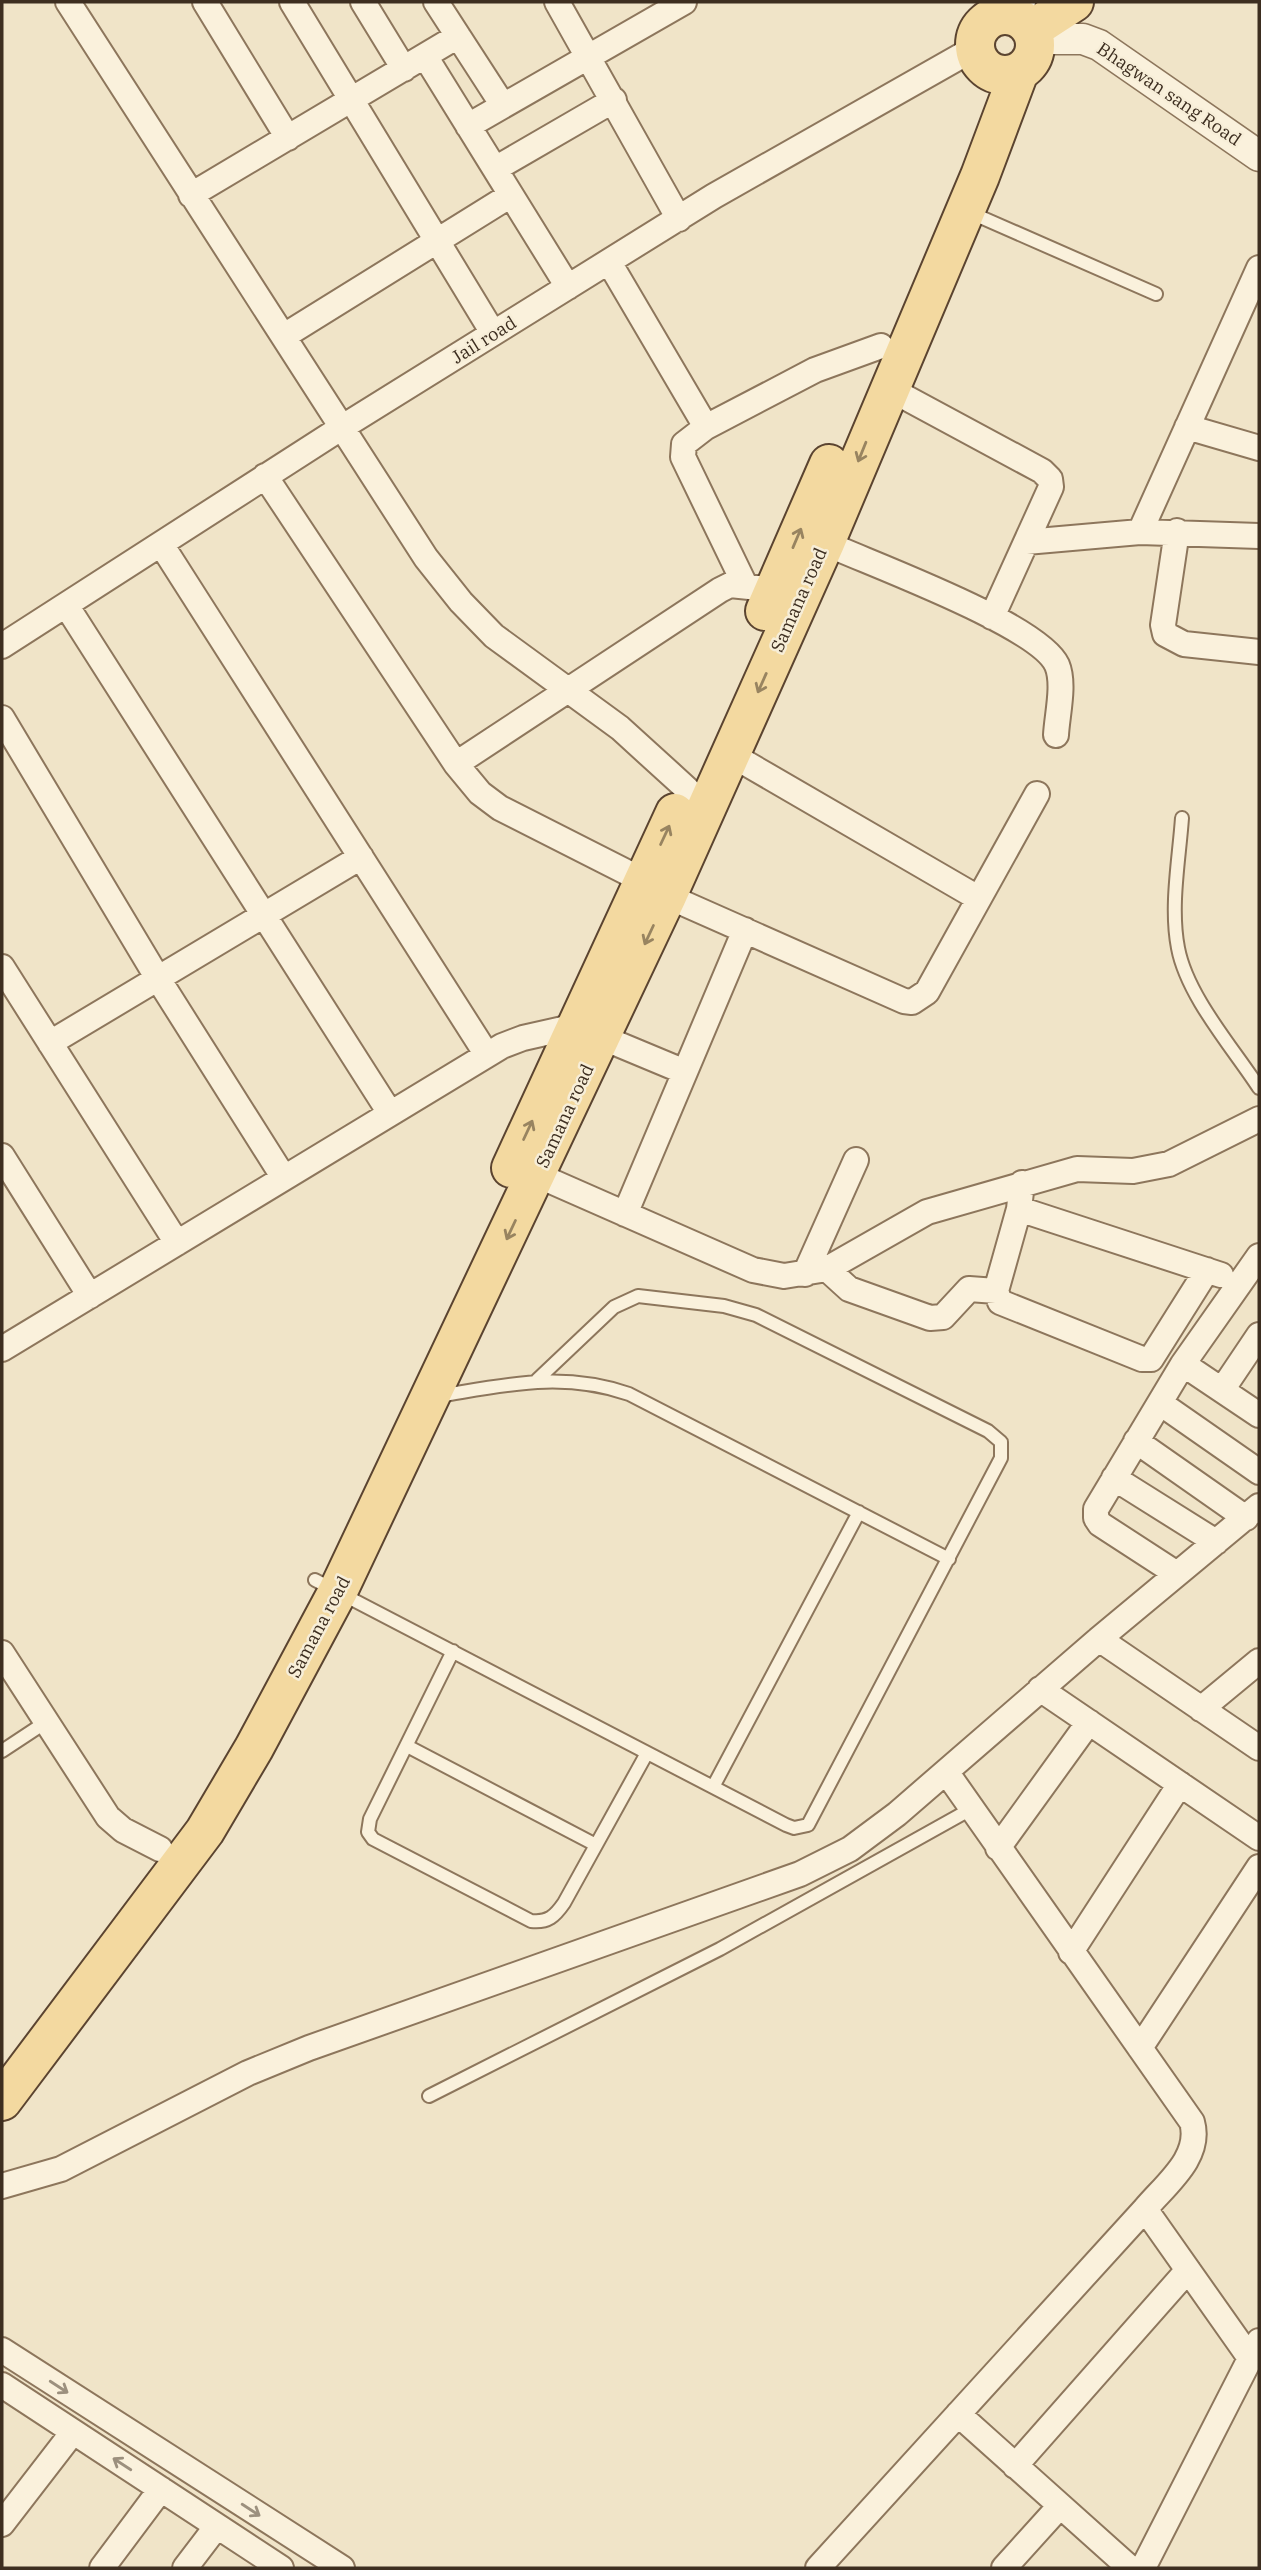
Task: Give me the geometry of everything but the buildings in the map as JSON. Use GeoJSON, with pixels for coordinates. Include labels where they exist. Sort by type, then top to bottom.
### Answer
{"type":"FeatureCollection","features":[{"type":"Feature","properties":{"kind":"main road"},"geometry":{"type":"LineString","coordinates":[[1008,33],[1073,2]]}},
{"type":"Feature","properties":{"kind":"main road","name":"Samana road"},"geometry":{"type":"LineString","coordinates":[[2,2101],[205,1831],[254,1748],[408,1393],[588,1032],[655,889],[730,754],[825,543],[888,387],[965,210],[1008,33]]}},
{"type":"Feature","properties":{"kind":"main road","name":"Samana road"},"geometry":{"type":"LineString","coordinates":[[655,889],[687,789],[759,588],[881,346],[974,131],[1008,33]]}},
{"type":"Feature","properties":{"kind":"main road","name":"Samana road"},"geometry":{"type":"LineString","coordinates":[[2,2061],[160,1849],[208,1777],[271,1666],[326,1586],[431,1397],[537,1175],[588,1032]]}},
{"type":"Feature","properties":{"kind":"street"},"geometry":{"type":"LineString","coordinates":[[68,2],[426,558],[461,602],[494,636],[629,736],[687,789]]}},
{"type":"Feature","properties":{"kind":"street"},"geometry":{"type":"LineString","coordinates":[[205,2],[288,138]]}},
{"type":"Feature","properties":{"kind":"street"},"geometry":{"type":"LineString","coordinates":[[292,2],[493,333]]}},
{"type":"Feature","properties":{"kind":"street"},"geometry":{"type":"LineString","coordinates":[[363,2],[404,69]]}},
{"type":"Feature","properties":{"kind":"street"},"geometry":{"type":"LineString","coordinates":[[436,2],[502,104]]}},
{"type":"Feature","properties":{"kind":"street"},"geometry":{"type":"LineString","coordinates":[[557,2],[679,219]]}},
{"type":"Feature","properties":{"kind":"street"},"geometry":{"type":"LineString","coordinates":[[468,126],[677,3]]}},
{"type":"Feature","properties":{"kind":"street","name":"Bhagwan sang Road"},"geometry":{"type":"LineString","coordinates":[[1008,33],[1083,39],[1099,46],[1259,156]]}},
{"type":"Feature","properties":{"kind":"street","name":"Jail road"},"geometry":{"type":"LineString","coordinates":[[2,646],[341,428],[679,219],[829,128],[1008,33]]}},
{"type":"Feature","properties":{"kind":"street"},"geometry":{"type":"LineString","coordinates":[[191,195],[458,36]]}},
{"type":"Feature","properties":{"kind":"street"},"geometry":{"type":"LineString","coordinates":[[425,56],[568,287]]}},
{"type":"Feature","properties":{"kind":"street"},"geometry":{"type":"LineString","coordinates":[[495,169],[614,100]]}},
{"type":"Feature","properties":{"kind":"street"},"geometry":{"type":"LineString","coordinates":[[284,336],[511,195]]}},
{"type":"Feature","properties":{"kind":"street"},"geometry":{"type":"LineString","coordinates":[[609,262],[706,428]]}},
{"type":"Feature","properties":{"kind":"street"},"geometry":{"type":"LineString","coordinates":[[1140,532],[1259,268]]}},
{"type":"Feature","properties":{"kind":"street"},"geometry":{"type":"LineString","coordinates":[[759,588],[683,457],[684,444],[706,428],[815,370],[881,346]]}},
{"type":"Feature","properties":{"kind":"street"},"geometry":{"type":"LineString","coordinates":[[888,387],[1042,471],[1050,479],[1051,487],[992,617]]}},
{"type":"Feature","properties":{"kind":"street"},"geometry":{"type":"LineString","coordinates":[[1187,427],[1259,448]]}},
{"type":"Feature","properties":{"kind":"street"},"geometry":{"type":"LineString","coordinates":[[265,477],[456,764],[480,793],[500,808],[655,889],[912,1002],[927,992],[1037,793]]}},
{"type":"Feature","properties":{"kind":"street"},"geometry":{"type":"LineString","coordinates":[[1026,541],[1177,531],[1259,536]]}},
{"type":"Feature","properties":{"kind":"street"},"geometry":{"type":"LineString","coordinates":[[1177,531],[1163,625],[1165,634],[1184,644],[1259,652]]}},
{"type":"Feature","properties":{"kind":"street"},"geometry":{"type":"LineString","coordinates":[[825,543],[992,617],[1027,636],[1052,656],[1058,668],[1059,680],[1056,735]]}},
{"type":"Feature","properties":{"kind":"street"},"geometry":{"type":"LineString","coordinates":[[161,544],[487,1055]]}},
{"type":"Feature","properties":{"kind":"street"},"geometry":{"type":"LineString","coordinates":[[456,764],[720,590],[730,585],[759,588]]}},
{"type":"Feature","properties":{"kind":"street"},"geometry":{"type":"LineString","coordinates":[[66,605],[390,1113]]}},
{"type":"Feature","properties":{"kind":"street"},"geometry":{"type":"LineString","coordinates":[[2,718],[157,977],[284,1178]]}},
{"type":"Feature","properties":{"kind":"street"},"geometry":{"type":"LineString","coordinates":[[730,754],[978,898]]}},
{"type":"Feature","properties":{"kind":"street"},"geometry":{"type":"LineString","coordinates":[[50,1043],[262,913],[360,857]]}},
{"type":"Feature","properties":{"kind":"street"},"geometry":{"type":"LineString","coordinates":[[625,1213],[745,930]]}},
{"type":"Feature","properties":{"kind":"street"},"geometry":{"type":"LineString","coordinates":[[2,967],[177,1243]]}},
{"type":"Feature","properties":{"kind":"street"},"geometry":{"type":"LineString","coordinates":[[3,1346],[487,1055],[523,1038],[588,1032],[685,1072]]}},
{"type":"Feature","properties":{"kind":"street"},"geometry":{"type":"LineString","coordinates":[[537,1175],[753,1269],[784,1276],[816,1272],[927,1212],[1077,1169],[1133,1171],[1169,1164],[1259,1119]]}},
{"type":"Feature","properties":{"kind":"street"},"geometry":{"type":"LineString","coordinates":[[2,1156],[90,1296]]}},
{"type":"Feature","properties":{"kind":"street"},"geometry":{"type":"LineString","coordinates":[[816,1272],[856,1160]]}},
{"type":"Feature","properties":{"kind":"street"},"geometry":{"type":"LineString","coordinates":[[1022,1183],[1019,1209],[996,1291],[1000,1302],[1147,1360],[1155,1355],[1207,1270]]}},
{"type":"Feature","properties":{"kind":"street"},"geometry":{"type":"LineString","coordinates":[[1019,1209],[1241,1282]]}},
{"type":"Feature","properties":{"kind":"street"},"geometry":{"type":"LineString","coordinates":[[1177,1574],[1096,1518],[1096,1509],[1183,1364],[1259,1256]]}},
{"type":"Feature","properties":{"kind":"street"},"geometry":{"type":"LineString","coordinates":[[816,1272],[849,1289],[930,1318],[943,1317],[969,1289],[996,1291]]}},
{"type":"Feature","properties":{"kind":"street"},"geometry":{"type":"LineString","coordinates":[[1222,1390],[1259,1335]]}},
{"type":"Feature","properties":{"kind":"street"},"geometry":{"type":"LineString","coordinates":[[1183,1364],[1259,1415]]}},
{"type":"Feature","properties":{"kind":"street"},"geometry":{"type":"LineString","coordinates":[[1160,1403],[1259,1472]]}},
{"type":"Feature","properties":{"kind":"street"},"geometry":{"type":"LineString","coordinates":[[2,2186],[61,2169],[248,2073],[309,2048],[800,1874],[850,1849],[947,1773],[1098,1639],[1252,1512],[1136,1441]]}},
{"type":"Feature","properties":{"kind":"street"},"geometry":{"type":"LineString","coordinates":[[1114,1478],[1216,1542]]}},
{"type":"Feature","properties":{"kind":"street"},"geometry":{"type":"LineString","coordinates":[[1098,1639],[1259,1748]]}},
{"type":"Feature","properties":{"kind":"street"},"geometry":{"type":"LineString","coordinates":[[2,1653],[108,1817],[123,1829],[160,1849]]}},
{"type":"Feature","properties":{"kind":"street"},"geometry":{"type":"LineString","coordinates":[[1201,1709],[1259,1661]]}},
{"type":"Feature","properties":{"kind":"street"},"geometry":{"type":"LineString","coordinates":[[1040,1689],[1259,1838]]}},
{"type":"Feature","properties":{"kind":"street"},"geometry":{"type":"LineString","coordinates":[[998,1848],[1089,1722]]}},
{"type":"Feature","properties":{"kind":"street"},"geometry":{"type":"LineString","coordinates":[[818,2568],[1145,2208],[1195,2146],[1192,2122],[947,1773]]}},
{"type":"Feature","properties":{"kind":"street"},"geometry":{"type":"LineString","coordinates":[[1071,1952],[1180,1784]]}},
{"type":"Feature","properties":{"kind":"street"},"geometry":{"type":"LineString","coordinates":[[1140,2048],[1259,1867]]}},
{"type":"Feature","properties":{"kind":"street"},"geometry":{"type":"LineString","coordinates":[[1143,2568],[1255,2350],[1188,2270],[1145,2208]]}},
{"type":"Feature","properties":{"kind":"street"},"geometry":{"type":"LineString","coordinates":[[1016,2466],[1188,2270]]}},
{"type":"Feature","properties":{"kind":"street"},"geometry":{"type":"LineString","coordinates":[[2,2350],[342,2568]]}},
{"type":"Feature","properties":{"kind":"street"},"geometry":{"type":"LineString","coordinates":[[2,2385],[281,2568]]}},
{"type":"Feature","properties":{"kind":"street"},"geometry":{"type":"LineString","coordinates":[[958,2414],[1130,2568]]}},
{"type":"Feature","properties":{"kind":"street"},"geometry":{"type":"LineString","coordinates":[[2,2524],[73,2432]]}},
{"type":"Feature","properties":{"kind":"street"},"geometry":{"type":"LineString","coordinates":[[102,2568],[161,2489]]}},
{"type":"Feature","properties":{"kind":"street"},"geometry":{"type":"LineString","coordinates":[[1004,2568],[1060,2506]]}},
{"type":"Feature","properties":{"kind":"street"},"geometry":{"type":"LineString","coordinates":[[186,2568],[217,2526]]}},
{"type":"Feature","properties":{"kind":"lane"},"geometry":{"type":"LineString","coordinates":[[965,210],[1156,294]]}},
{"type":"Feature","properties":{"kind":"lane"},"geometry":{"type":"LineString","coordinates":[[1182,818],[1175,920],[1182,966],[1195,991],[1259,1088]]}},
{"type":"Feature","properties":{"kind":"lane"},"geometry":{"type":"LineString","coordinates":[[326,1586],[794,1828],[802,1828],[813,1821],[1001,1458],[1001,1442],[988,1430],[788,1329],[724,1306],[638,1296],[614,1307],[537,1380]]}},
{"type":"Feature","properties":{"kind":"lane"},"geometry":{"type":"LineString","coordinates":[[431,1397],[537,1380],[585,1382],[629,1394],[950,1559]]}},
{"type":"Feature","properties":{"kind":"lane"},"geometry":{"type":"LineString","coordinates":[[713,1787],[859,1512]]}},
{"type":"Feature","properties":{"kind":"lane"},"geometry":{"type":"LineString","coordinates":[[453,1651],[370,1819],[368,1832],[373,1839],[531,1921],[542,1922],[557,1913],[565,1903],[647,1753]]}},
{"type":"Feature","properties":{"kind":"lane"},"geometry":{"type":"LineString","coordinates":[[2,1751],[46,1722]]}},
{"type":"Feature","properties":{"kind":"lane"},"geometry":{"type":"LineString","coordinates":[[407,1746],[596,1845]]}},
{"type":"Feature","properties":{"kind":"lane"},"geometry":{"type":"LineString","coordinates":[[429,2096],[720,1949],[971,1809]]}}]}
